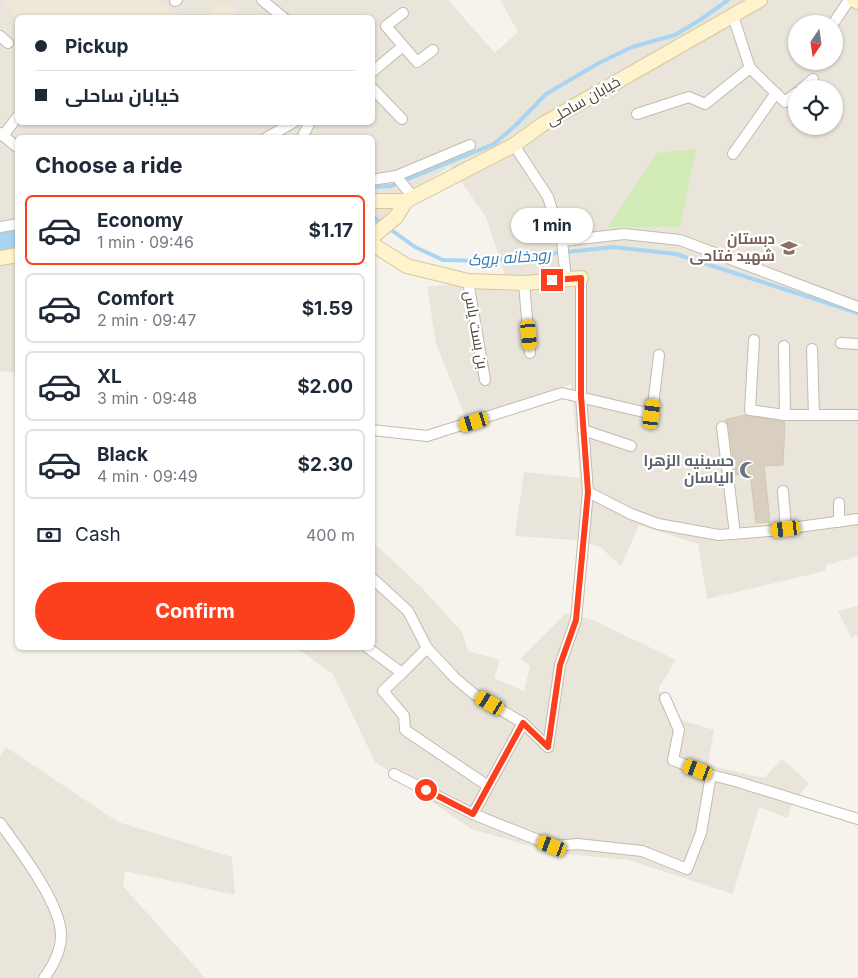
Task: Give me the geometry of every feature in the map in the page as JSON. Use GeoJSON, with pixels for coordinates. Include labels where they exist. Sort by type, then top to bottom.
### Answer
{"type":"FeatureCollection","features":[{"type":"Feature","properties":{"kind":"street"},"geometry":{"type":"LineString","coordinates":[[262,0],[280,15]]}},
{"type":"Feature","properties":{"kind":"street","name":"خیابان ساحلی"},"geometry":{"type":"LineString","coordinates":[[375,201],[409,199],[514,145],[557,116],[760,0]]}},
{"type":"Feature","properties":{"kind":"street"},"geometry":{"type":"LineString","coordinates":[[839,15],[849,0]]}},
{"type":"Feature","properties":{"kind":"street"},"geometry":{"type":"LineString","coordinates":[[854,0],[858,2]]}},
{"type":"Feature","properties":{"kind":"street"},"geometry":{"type":"LineString","coordinates":[[403,13],[386,26],[402,48],[416,62],[433,50]]}},
{"type":"Feature","properties":{"kind":"street"},"geometry":{"type":"LineString","coordinates":[[733,16],[750,68],[785,102],[788,100]]}},
{"type":"Feature","properties":{"kind":"street"},"geometry":{"type":"LineString","coordinates":[[375,70],[402,48]]}},
{"type":"Feature","properties":{"kind":"street"},"geometry":{"type":"LineString","coordinates":[[637,114],[689,97],[704,104],[750,68]]}},
{"type":"Feature","properties":{"kind":"street"},"geometry":{"type":"LineString","coordinates":[[375,91],[402,119]]}},
{"type":"Feature","properties":{"kind":"street"},"geometry":{"type":"LineString","coordinates":[[734,154],[776,93]]}},
{"type":"Feature","properties":{"kind":"street"},"geometry":{"type":"LineString","coordinates":[[15,119],[1,135],[15,146]]}},
{"type":"Feature","properties":{"kind":"street"},"geometry":{"type":"LineString","coordinates":[[271,135],[289,125]]}},
{"type":"Feature","properties":{"kind":"street"},"geometry":{"type":"LineString","coordinates":[[375,180],[396,176],[470,145]]}},
{"type":"Feature","properties":{"kind":"street"},"geometry":{"type":"LineString","coordinates":[[514,145],[548,197],[562,241],[566,278]]}},
{"type":"Feature","properties":{"kind":"street"},"geometry":{"type":"LineString","coordinates":[[396,176],[409,199]]}},
{"type":"Feature","properties":{"kind":"street","name":"خیابان ساحلی"},"geometry":{"type":"LineString","coordinates":[[375,237],[391,222],[409,199]]}},
{"type":"Feature","properties":{"kind":"street"},"geometry":{"type":"LineString","coordinates":[[0,226],[15,224]]}},
{"type":"Feature","properties":{"kind":"street"},"geometry":{"type":"LineString","coordinates":[[562,241],[624,234],[680,240],[858,307]]}},
{"type":"Feature","properties":{"kind":"street","name":"خیابان ساحلی"},"geometry":{"type":"LineString","coordinates":[[375,239],[408,266],[468,281],[524,283],[581,278]]}},
{"type":"Feature","properties":{"kind":"street"},"geometry":{"type":"LineString","coordinates":[[0,258],[15,256]]}},
{"type":"Feature","properties":{"kind":"street"},"geometry":{"type":"LineString","coordinates":[[375,581],[408,611],[427,648],[474,694],[523,723],[548,747],[560,665],[576,620],[588,492],[581,396],[581,278]]}},
{"type":"Feature","properties":{"kind":"street","name":"بن بست یاس"},"geometry":{"type":"LineString","coordinates":[[468,281],[485,380]]}},
{"type":"Feature","properties":{"kind":"street"},"geometry":{"type":"LineString","coordinates":[[524,283],[530,353]]}},
{"type":"Feature","properties":{"kind":"street"},"geometry":{"type":"LineString","coordinates":[[754,340],[750,410],[786,415],[858,415]]}},
{"type":"Feature","properties":{"kind":"street"},"geometry":{"type":"LineString","coordinates":[[841,343],[858,344]]}},
{"type":"Feature","properties":{"kind":"street"},"geometry":{"type":"LineString","coordinates":[[784,346],[786,415]]}},
{"type":"Feature","properties":{"kind":"street"},"geometry":{"type":"LineString","coordinates":[[812,350],[814,415]]}},
{"type":"Feature","properties":{"kind":"street"},"geometry":{"type":"LineString","coordinates":[[375,430],[427,436],[562,393],[652,414],[660,355]]}},
{"type":"Feature","properties":{"kind":"street"},"geometry":{"type":"LineString","coordinates":[[722,427],[735,534]]}},
{"type":"Feature","properties":{"kind":"street"},"geometry":{"type":"LineString","coordinates":[[583,430],[631,446]]}},
{"type":"Feature","properties":{"kind":"street"},"geometry":{"type":"LineString","coordinates":[[783,491],[786,529]]}},
{"type":"Feature","properties":{"kind":"street"},"geometry":{"type":"LineString","coordinates":[[588,492],[631,514],[658,524],[719,535],[786,529],[858,519]]}},
{"type":"Feature","properties":{"kind":"street"},"geometry":{"type":"LineString","coordinates":[[838,503],[839,522]]}},
{"type":"Feature","properties":{"kind":"street"},"geometry":{"type":"LineString","coordinates":[[427,648],[384,690],[404,716],[405,730],[488,786]]}},
{"type":"Feature","properties":{"kind":"street"},"geometry":{"type":"LineString","coordinates":[[371,650],[402,673]]}},
{"type":"Feature","properties":{"kind":"street"},"geometry":{"type":"LineString","coordinates":[[665,698],[678,730],[673,760],[711,775],[735,780],[858,819]]}},
{"type":"Feature","properties":{"kind":"street"},"geometry":{"type":"LineString","coordinates":[[473,814],[523,723]]}},
{"type":"Feature","properties":{"kind":"street"},"geometry":{"type":"LineString","coordinates":[[394,774],[473,814],[552,846],[578,844],[642,851],[688,869],[701,832],[711,775]]}},
{"type":"Feature","properties":{"kind":"street"},"geometry":{"type":"LineString","coordinates":[[0,823],[17,846],[56,910],[61,936],[56,962],[44,978]]}},
{"type":"Feature","properties":{"kind":"shaded area"},"geometry":{"type":"Polygon","coordinates":[[[0,0],[448,0],[495,53],[518,32],[500,0],[858,0],[858,556],[827,565],[825,571],[707,599],[698,544],[639,525],[621,566],[600,547],[575,540],[515,536],[524,472],[580,478],[571,384],[468,424],[436,343],[427,287],[506,278],[486,217],[450,166],[393,208],[375,225],[375,135],[15,135],[15,373],[0,371],[0,0]]]}},
{"type":"Feature","properties":{"kind":"shaded area"},"geometry":{"type":"Polygon","coordinates":[[[3,0],[159,0],[179,15],[15,15],[3,0]]]}},
{"type":"Feature","properties":{"kind":"shaded area"},"geometry":{"type":"Polygon","coordinates":[[[222,0],[237,10],[231,15],[208,15],[222,0]]]}},
{"type":"Feature","properties":{"kind":"shaded area"},"geometry":{"type":"Polygon","coordinates":[[[375,544],[421,587],[462,632],[468,651],[500,660],[494,678],[524,691],[530,666],[520,659],[566,613],[593,620],[676,660],[658,689],[681,720],[714,730],[708,765],[764,778],[782,759],[809,783],[791,806],[788,818],[759,807],[733,894],[628,860],[554,853],[471,829],[375,762],[333,674],[300,650],[375,650],[375,544]]]}},
{"type":"Feature","properties":{"kind":"shaded area"},"geometry":{"type":"Polygon","coordinates":[[[858,606],[858,635],[851,638],[838,611],[858,606]]]}},
{"type":"Feature","properties":{"kind":"shaded area"},"geometry":{"type":"Polygon","coordinates":[[[6,747],[118,822],[232,857],[235,895],[125,871],[123,886],[205,978],[0,978],[0,756],[6,747]]]}},
{"type":"Feature","properties":{"kind":"green space"},"geometry":{"type":"Polygon","coordinates":[[[696,149],[680,227],[608,227],[657,153],[696,149]]]}},
{"type":"Feature","properties":{"kind":"building","name":"حسینیه الزهرا الیاسان"},"geometry":{"type":"Polygon","coordinates":[[[745,415],[785,422],[783,465],[764,466],[770,522],[756,523],[750,473],[735,475],[729,426],[725,420],[745,415]]]}},
{"type":"Feature","properties":{"kind":"waterway"},"geometry":{"type":"LineString","coordinates":[[375,187],[391,186],[494,144],[517,124],[546,94],[599,63],[632,47],[675,35],[728,0]]}},
{"type":"Feature","properties":{"kind":"waterway","name":"رودخانه بروک"},"geometry":{"type":"LineString","coordinates":[[375,218],[415,247],[443,260],[484,261],[613,247],[676,254],[858,313]]}},
{"type":"Feature","properties":{"kind":"waterway"},"geometry":{"type":"LineString","coordinates":[[0,244],[15,241]]}},
{"type":"Feature","properties":{"kind":"place","name":"دبستان شهید فتاحی"},"geometry":{"type":"Point","coordinates":[789,248]}},
{"type":"Feature","properties":{"kind":"place","name":"حسینیه الزهرا الیاسان"},"geometry":{"type":"Point","coordinates":[748,470]}},
{"type":"Feature","properties":{"kind":"route"},"geometry":{"type":"LineString","coordinates":[[426,790],[473,814],[523,723],[548,747],[560,665],[576,620],[588,492],[581,396],[581,278],[552,280]]}}]}
